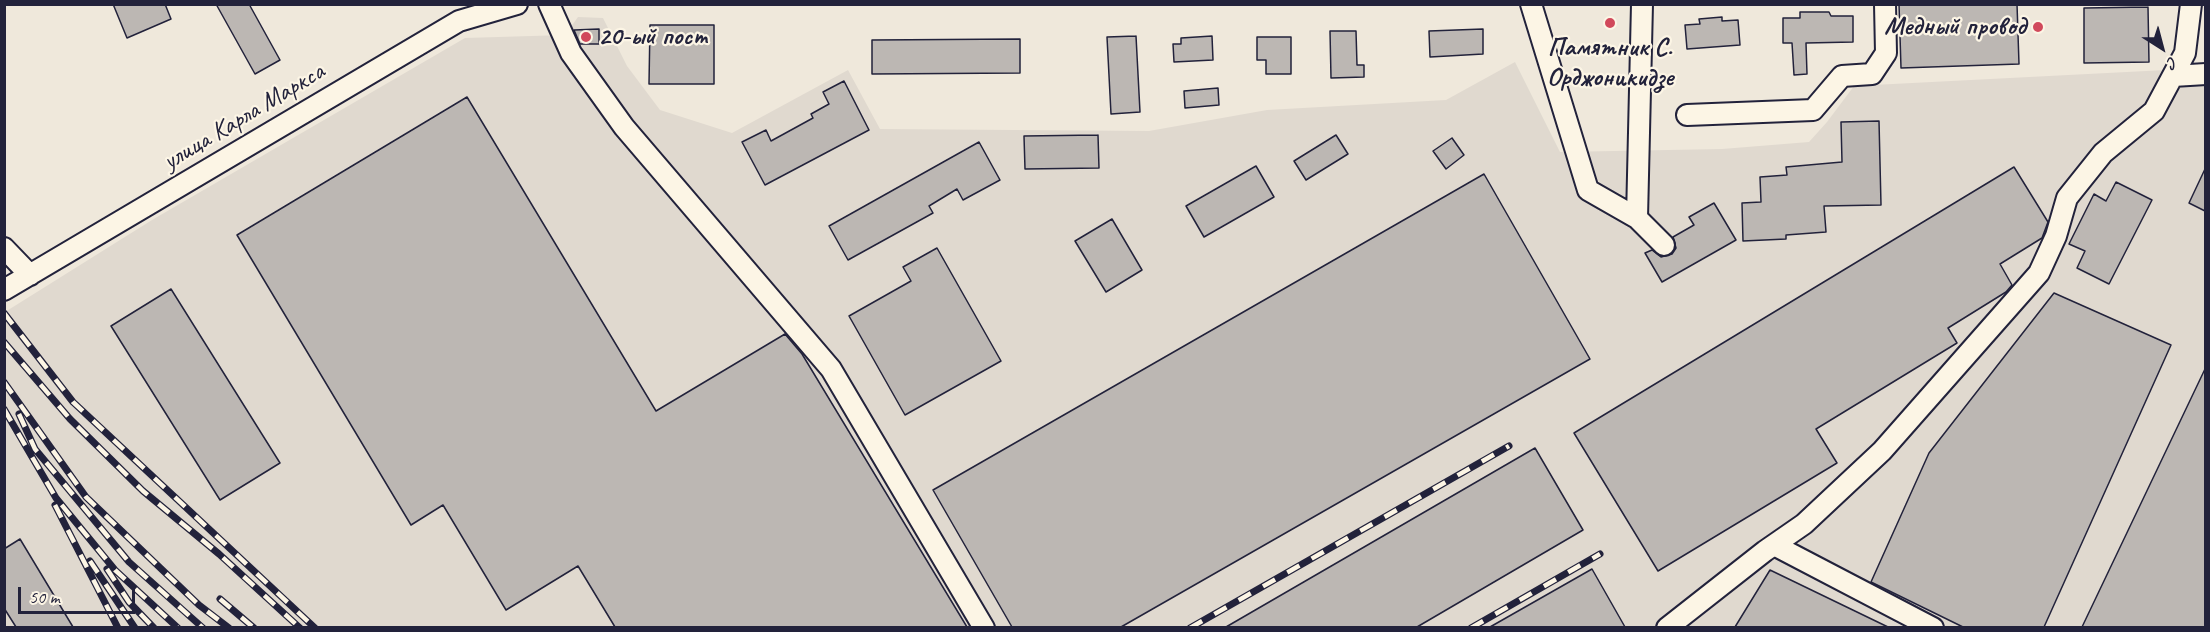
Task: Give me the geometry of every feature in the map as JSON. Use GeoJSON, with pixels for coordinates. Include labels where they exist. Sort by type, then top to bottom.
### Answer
{"type":"FeatureCollection","features":[{"type":"Feature","properties":{"kind":"street","name":"улица Карла Маркса"},"geometry":{"type":"LineString","coordinates":[[4,290],[459,21],[517,4]]}},
{"type":"Feature","properties":{"kind":"street"},"geometry":{"type":"LineString","coordinates":[[549,4],[571,53],[624,127],[831,369],[984,627]]}},
{"type":"Feature","properties":{"kind":"street"},"geometry":{"type":"LineString","coordinates":[[1531,4],[1588,190],[1637,218],[1664,245]]}},
{"type":"Feature","properties":{"kind":"street"},"geometry":{"type":"LineString","coordinates":[[1637,218],[1642,4]]}},
{"type":"Feature","properties":{"kind":"street"},"geometry":{"type":"LineString","coordinates":[[1687,115],[1813,110],[1842,75],[1872,74],[1886,53],[1886,4]]}},
{"type":"Feature","properties":{"kind":"street"},"geometry":{"type":"LineString","coordinates":[[1667,627],[1804,524],[1882,451],[2039,273],[2056,237],[2067,198],[2103,153],[2154,111],[2185,53],[2191,4]]}},
{"type":"Feature","properties":{"kind":"street"},"geometry":{"type":"LineString","coordinates":[[2173,76],[2205,74]]}},
{"type":"Feature","properties":{"kind":"street"},"geometry":{"type":"LineString","coordinates":[[4,248],[30,275]]}},
{"type":"Feature","properties":{"kind":"street"},"geometry":{"type":"LineString","coordinates":[[1774,545],[1933,627]]}},
{"type":"Feature","properties":{"kind":"shaded area"},"geometry":{"type":"Polygon","coordinates":[[[578,17],[603,18],[627,66],[660,110],[732,133],[848,70],[880,129],[1149,131],[1267,110],[1446,100],[1515,62],[1560,152],[1722,149],[1809,142],[1854,86],[2205,68],[2205,627],[5,628],[5,312],[152,220],[465,38],[565,35],[578,17]]]}},
{"type":"Feature","properties":{"kind":"building"},"geometry":{"type":"Polygon","coordinates":[[[113,4],[165,4],[171,19],[127,38],[113,4]]]}},
{"type":"Feature","properties":{"kind":"building"},"geometry":{"type":"Polygon","coordinates":[[[216,4],[249,4],[280,60],[255,74],[216,4]]]}},
{"type":"Feature","properties":{"kind":"building"},"geometry":{"type":"Polygon","coordinates":[[[1899,4],[2017,4],[2019,64],[1901,68],[1899,4]]]}},
{"type":"Feature","properties":{"kind":"building"},"geometry":{"type":"Polygon","coordinates":[[[2148,7],[2149,62],[2084,63],[2084,8],[2148,7]]]}},
{"type":"Feature","properties":{"kind":"building"},"geometry":{"type":"Polygon","coordinates":[[[1800,12],[1829,12],[1831,16],[1853,16],[1853,42],[1806,43],[1807,74],[1794,75],[1792,43],[1783,43],[1783,18],[1800,18],[1800,12]]]}},
{"type":"Feature","properties":{"kind":"building"},"geometry":{"type":"Polygon","coordinates":[[[1722,17],[1722,21],[1738,20],[1740,45],[1687,49],[1685,25],[1700,24],[1699,19],[1722,17]]]}},
{"type":"Feature","properties":{"kind":"building"},"geometry":{"type":"Polygon","coordinates":[[[650,25],[714,25],[714,84],[649,84],[650,25]]]}},
{"type":"Feature","properties":{"kind":"building","name":"20-ый пост"},"geometry":{"type":"Polygon","coordinates":[[[599,29],[599,44],[580,44],[574,30],[599,29]]]}},
{"type":"Feature","properties":{"kind":"building"},"geometry":{"type":"Polygon","coordinates":[[[1483,29],[1483,54],[1430,57],[1429,31],[1483,29]]]}},
{"type":"Feature","properties":{"kind":"building"},"geometry":{"type":"Polygon","coordinates":[[[1330,31],[1356,31],[1357,65],[1364,65],[1364,77],[1331,78],[1330,31]]]}},
{"type":"Feature","properties":{"kind":"building"},"geometry":{"type":"Polygon","coordinates":[[[1136,36],[1140,112],[1111,114],[1107,37],[1136,36]]]}},
{"type":"Feature","properties":{"kind":"building"},"geometry":{"type":"Polygon","coordinates":[[[1212,36],[1213,60],[1174,62],[1173,44],[1181,44],[1181,38],[1212,36]]]}},
{"type":"Feature","properties":{"kind":"building"},"geometry":{"type":"Polygon","coordinates":[[[1257,37],[1291,37],[1291,74],[1266,74],[1266,60],[1257,60],[1257,37]]]}},
{"type":"Feature","properties":{"kind":"building"},"geometry":{"type":"Polygon","coordinates":[[[1020,39],[1020,73],[872,74],[872,40],[1020,39]]]}},
{"type":"Feature","properties":{"kind":"building"},"geometry":{"type":"Polygon","coordinates":[[[844,81],[869,130],[765,185],[742,142],[766,130],[771,141],[813,118],[811,114],[829,104],[823,92],[844,81]]]}},
{"type":"Feature","properties":{"kind":"building"},"geometry":{"type":"Polygon","coordinates":[[[1218,88],[1219,105],[1185,108],[1184,91],[1218,88]]]}},
{"type":"Feature","properties":{"kind":"building"},"geometry":{"type":"Polygon","coordinates":[[[467,97],[656,411],[785,334],[802,354],[967,627],[615,627],[578,566],[506,610],[443,505],[411,525],[237,235],[467,97]]]}},
{"type":"Feature","properties":{"kind":"building"},"geometry":{"type":"Polygon","coordinates":[[[1879,121],[1881,205],[1824,206],[1826,232],[1786,235],[1786,239],[1743,241],[1742,203],[1761,202],[1760,177],[1787,175],[1786,167],[1842,162],[1841,122],[1879,121]]]}},
{"type":"Feature","properties":{"kind":"building"},"geometry":{"type":"Polygon","coordinates":[[[1098,135],[1099,168],[1025,169],[1024,136],[1098,135]]]}},
{"type":"Feature","properties":{"kind":"building"},"geometry":{"type":"Polygon","coordinates":[[[1336,135],[1348,154],[1306,180],[1294,161],[1336,135]]]}},
{"type":"Feature","properties":{"kind":"building"},"geometry":{"type":"Polygon","coordinates":[[[1452,138],[1464,155],[1446,169],[1433,151],[1452,138]]]}},
{"type":"Feature","properties":{"kind":"building"},"geometry":{"type":"Polygon","coordinates":[[[979,142],[1000,180],[963,200],[957,189],[929,206],[933,213],[848,260],[829,226],[979,142]]]}},
{"type":"Feature","properties":{"kind":"building"},"geometry":{"type":"Polygon","coordinates":[[[1256,166],[1274,197],[1204,237],[1186,206],[1256,166]]]}},
{"type":"Feature","properties":{"kind":"building"},"geometry":{"type":"Polygon","coordinates":[[[2014,167],[2048,222],[2042,238],[2000,264],[2012,285],[2006,292],[1948,328],[1957,343],[1816,429],[1837,463],[1658,571],[1574,433],[2014,167]]]}},
{"type":"Feature","properties":{"kind":"building"},"geometry":{"type":"Polygon","coordinates":[[[2205,169],[2205,211],[2189,203],[2205,169]]]}},
{"type":"Feature","properties":{"kind":"building"},"geometry":{"type":"Polygon","coordinates":[[[1484,174],[1590,359],[1121,627],[1012,627],[933,490],[1484,174]]]}},
{"type":"Feature","properties":{"kind":"building"},"geometry":{"type":"Polygon","coordinates":[[[2116,182],[2152,200],[2109,284],[2077,268],[2085,251],[2069,244],[2094,194],[2106,201],[2116,182]]]}},
{"type":"Feature","properties":{"kind":"building"},"geometry":{"type":"Polygon","coordinates":[[[1714,203],[1736,240],[1662,282],[1645,253],[1652,250],[1661,257],[1672,254],[1676,248],[1673,237],[1694,225],[1689,217],[1714,203]]]}},
{"type":"Feature","properties":{"kind":"building"},"geometry":{"type":"Polygon","coordinates":[[[1112,219],[1142,270],[1106,292],[1075,241],[1112,219]]]}},
{"type":"Feature","properties":{"kind":"building"},"geometry":{"type":"Polygon","coordinates":[[[937,248],[1001,361],[905,415],[849,316],[911,281],[903,267],[937,248]]]}},
{"type":"Feature","properties":{"kind":"building"},"geometry":{"type":"Polygon","coordinates":[[[171,289],[280,463],[220,500],[111,326],[171,289]]]}},
{"type":"Feature","properties":{"kind":"building"},"geometry":{"type":"Polygon","coordinates":[[[2054,293],[2171,345],[2044,627],[1963,627],[1871,582],[1929,453],[2054,293]]]}},
{"type":"Feature","properties":{"kind":"building"},"geometry":{"type":"Polygon","coordinates":[[[2205,369],[2205,627],[2082,627],[2205,369]]]}},
{"type":"Feature","properties":{"kind":"building"},"geometry":{"type":"Polygon","coordinates":[[[1535,448],[1583,530],[1417,627],[1226,627],[1535,448]]]}},
{"type":"Feature","properties":{"kind":"building"},"geometry":{"type":"Polygon","coordinates":[[[20,539],[73,627],[16,627],[4,608],[4,549],[20,539]]]}},
{"type":"Feature","properties":{"kind":"building"},"geometry":{"type":"Polygon","coordinates":[[[1592,569],[1625,627],[1490,627],[1592,569]]]}},
{"type":"Feature","properties":{"kind":"building"},"geometry":{"type":"Polygon","coordinates":[[[1770,570],[1888,627],[1735,627],[1770,570]]]}},
{"type":"Feature","properties":{"kind":"railway"},"geometry":{"type":"LineString","coordinates":[[4,313],[73,402],[315,628]]}},
{"type":"Feature","properties":{"kind":"railway"},"geometry":{"type":"LineString","coordinates":[[4,342],[70,419],[143,491],[219,554],[300,628]]}},
{"type":"Feature","properties":{"kind":"railway"},"geometry":{"type":"LineString","coordinates":[[4,382],[86,497],[199,605],[229,628]]}},
{"type":"Feature","properties":{"kind":"railway"},"geometry":{"type":"LineString","coordinates":[[4,409],[56,498],[115,570],[178,628]]}},
{"type":"Feature","properties":{"kind":"railway"},"geometry":{"type":"LineString","coordinates":[[19,414],[35,449],[129,562],[203,628]]}},
{"type":"Feature","properties":{"kind":"railway"},"geometry":{"type":"LineString","coordinates":[[1190,628],[1509,446]]}},
{"type":"Feature","properties":{"kind":"railway"},"geometry":{"type":"LineString","coordinates":[[55,505],[118,628]]}},
{"type":"Feature","properties":{"kind":"railway"},"geometry":{"type":"LineString","coordinates":[[1471,628],[1600,554]]}},
{"type":"Feature","properties":{"kind":"railway"},"geometry":{"type":"LineString","coordinates":[[90,561],[135,628]]}},
{"type":"Feature","properties":{"kind":"railway"},"geometry":{"type":"LineString","coordinates":[[107,569],[129,602],[154,628]]}},
{"type":"Feature","properties":{"kind":"railway"},"geometry":{"type":"LineString","coordinates":[[220,599],[254,628]]}},
{"type":"Feature","properties":{"kind":"place","name":"Памятник С. Орджоникидзе"},"geometry":{"type":"Point","coordinates":[1610,23]}},
{"type":"Feature","properties":{"kind":"place","name":"Медный провод"},"geometry":{"type":"Point","coordinates":[2038,27]}},
{"type":"Feature","properties":{"kind":"place","name":"20-ый пост"},"geometry":{"type":"Point","coordinates":[586,37]}}]}
